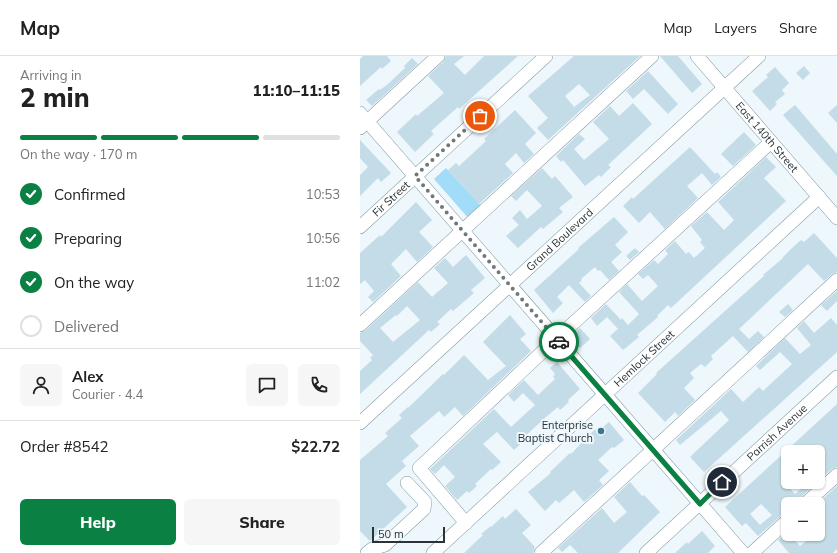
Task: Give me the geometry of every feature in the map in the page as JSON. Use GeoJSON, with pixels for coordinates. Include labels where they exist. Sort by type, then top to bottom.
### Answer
{"type":"FeatureCollection","features":[{"type":"Feature","properties":{"kind":"street"},"geometry":{"type":"LineString","coordinates":[[438,56],[362,121],[415,176],[742,553]]}},
{"type":"Feature","properties":{"kind":"street","name":"Fir Street"},"geometry":{"type":"LineString","coordinates":[[360,227],[546,56]]}},
{"type":"Feature","properties":{"kind":"street"},"geometry":{"type":"LineString","coordinates":[[360,324],[652,56]]}},
{"type":"Feature","properties":{"kind":"street","name":"East 140th Street"},"geometry":{"type":"LineString","coordinates":[[697,56],[837,218]]}},
{"type":"Feature","properties":{"kind":"street","name":"Grand Boulevard"},"geometry":{"type":"LineString","coordinates":[[360,423],[759,56]]}},
{"type":"Feature","properties":{"kind":"street"},"geometry":{"type":"LineString","coordinates":[[466,523],[419,468],[556,339],[771,142]]}},
{"type":"Feature","properties":{"kind":"street","name":"Hemlock Street"},"geometry":{"type":"LineString","coordinates":[[433,553],[819,197]]}},
{"type":"Feature","properties":{"kind":"street"},"geometry":{"type":"LineString","coordinates":[[541,553],[837,280]]}},
{"type":"Feature","properties":{"kind":"street","name":"Parrish Avenue"},"geometry":{"type":"LineString","coordinates":[[646,553],[837,377]]}},
{"type":"Feature","properties":{"kind":"street"},"geometry":{"type":"LineString","coordinates":[[813,497],[837,475]]}},
{"type":"Feature","properties":{"kind":"street"},"geometry":{"type":"LineString","coordinates":[[367,553],[372,549],[385,545],[424,509],[425,502],[407,483]]}},
{"type":"Feature","properties":{"kind":"street"},"geometry":{"type":"LineString","coordinates":[[752,553],[781,526]]}},
{"type":"Feature","properties":{"kind":"shaded area"},"geometry":{"type":"Polygon","coordinates":[[[446,168],[483,208],[470,220],[434,179],[446,168]]]}},
{"type":"Feature","properties":{"kind":"building"},"geometry":{"type":"Polygon","coordinates":[[[363,56],[387,56],[391,61],[382,69],[381,67],[360,86],[360,59],[363,56]]]}},
{"type":"Feature","properties":{"kind":"building"},"geometry":{"type":"Polygon","coordinates":[[[446,56],[464,56],[454,64],[465,75],[484,56],[518,56],[459,109],[458,107],[431,131],[434,134],[415,152],[397,132],[416,114],[417,116],[444,93],[428,76],[443,62],[446,56]]]}},
{"type":"Feature","properties":{"kind":"building"},"geometry":{"type":"Polygon","coordinates":[[[574,56],[640,56],[548,140],[537,128],[548,118],[528,96],[574,56]],[[579,84],[565,96],[574,107],[590,95],[579,84]]]}},
{"type":"Feature","properties":{"kind":"building"},"geometry":{"type":"Polygon","coordinates":[[[660,56],[678,56],[702,84],[692,93],[660,56]]]}},
{"type":"Feature","properties":{"kind":"building"},"geometry":{"type":"Polygon","coordinates":[[[412,58],[418,64],[372,106],[366,100],[379,89],[380,90],[388,84],[405,68],[404,66],[412,58]]]}},
{"type":"Feature","properties":{"kind":"building"},"geometry":{"type":"Polygon","coordinates":[[[804,66],[810,73],[803,80],[796,73],[804,66]]]}},
{"type":"Feature","properties":{"kind":"building"},"geometry":{"type":"Polygon","coordinates":[[[775,67],[789,83],[782,90],[785,94],[775,102],[777,104],[770,111],[752,91],[768,77],[766,75],[775,67]]]}},
{"type":"Feature","properties":{"kind":"building"},"geometry":{"type":"Polygon","coordinates":[[[648,71],[678,104],[668,114],[644,89],[633,99],[626,91],[648,71]]]}},
{"type":"Feature","properties":{"kind":"building"},"geometry":{"type":"Polygon","coordinates":[[[633,103],[652,124],[608,165],[611,167],[601,177],[599,175],[585,186],[563,160],[561,162],[556,156],[579,134],[585,139],[574,149],[584,160],[609,139],[593,122],[610,106],[619,116],[633,103]]]}},
{"type":"Feature","properties":{"kind":"building"},"geometry":{"type":"Polygon","coordinates":[[[795,105],[837,154],[837,176],[783,115],[795,105]]]}},
{"type":"Feature","properties":{"kind":"building"},"geometry":{"type":"Polygon","coordinates":[[[837,105],[837,123],[828,113],[837,105]]]}},
{"type":"Feature","properties":{"kind":"building"},"geometry":{"type":"Polygon","coordinates":[[[515,110],[536,133],[525,144],[534,154],[524,163],[516,153],[505,164],[513,173],[479,204],[448,170],[456,163],[459,166],[486,141],[484,139],[515,110]]]}},
{"type":"Feature","properties":{"kind":"building"},"geometry":{"type":"Polygon","coordinates":[[[744,132],[756,145],[733,166],[721,154],[744,132]]]}},
{"type":"Feature","properties":{"kind":"building"},"geometry":{"type":"Polygon","coordinates":[[[360,140],[391,173],[381,182],[378,178],[360,196],[360,175],[368,167],[360,158],[360,140]]]}},
{"type":"Feature","properties":{"kind":"building"},"geometry":{"type":"Polygon","coordinates":[[[690,147],[715,174],[717,172],[721,177],[712,185],[702,173],[687,186],[698,198],[665,229],[650,212],[639,223],[623,206],[632,197],[633,199],[690,147]]]}},
{"type":"Feature","properties":{"kind":"building"},"geometry":{"type":"Polygon","coordinates":[[[766,157],[776,167],[764,178],[786,201],[671,308],[668,305],[657,316],[658,317],[637,335],[639,337],[623,350],[610,336],[618,329],[607,317],[597,326],[591,318],[606,304],[621,320],[622,318],[628,325],[639,314],[619,292],[627,284],[642,301],[658,286],[648,275],[643,279],[638,274],[654,260],[658,264],[668,254],[665,250],[675,241],[686,254],[689,252],[694,258],[705,248],[700,242],[702,240],[691,226],[707,212],[724,230],[734,220],[718,202],[766,157]]]}},
{"type":"Feature","properties":{"kind":"building"},"geometry":{"type":"Polygon","coordinates":[[[542,168],[552,179],[555,176],[573,197],[559,208],[563,212],[543,229],[541,227],[518,248],[506,236],[519,225],[512,218],[520,210],[527,219],[542,206],[527,190],[516,201],[511,196],[542,168]]]}},
{"type":"Feature","properties":{"kind":"building"},"geometry":{"type":"Polygon","coordinates":[[[416,202],[432,220],[419,232],[433,247],[417,262],[406,249],[391,264],[401,276],[373,302],[368,297],[374,291],[365,280],[360,284],[360,253],[380,235],[381,237],[416,202]]]}},
{"type":"Feature","properties":{"kind":"building"},"geometry":{"type":"Polygon","coordinates":[[[614,217],[628,232],[615,245],[622,252],[611,262],[619,271],[609,280],[600,270],[598,271],[595,267],[581,279],[582,280],[579,283],[591,296],[585,302],[569,285],[557,297],[563,303],[553,313],[534,290],[579,249],[578,248],[614,217]]]}},
{"type":"Feature","properties":{"kind":"building"},"geometry":{"type":"Polygon","coordinates":[[[814,233],[837,258],[837,272],[832,274],[824,281],[808,264],[739,329],[749,339],[758,331],[764,337],[748,352],[733,336],[711,356],[713,359],[705,367],[701,364],[690,373],[694,378],[684,388],[695,400],[678,416],[675,412],[665,422],[638,393],[657,374],[656,373],[764,276],[763,275],[791,249],[801,240],[804,242],[814,233]]]}},
{"type":"Feature","properties":{"kind":"building"},"geometry":{"type":"Polygon","coordinates":[[[635,248],[639,252],[630,260],[626,256],[635,248]]]}},
{"type":"Feature","properties":{"kind":"building"},"geometry":{"type":"Polygon","coordinates":[[[466,255],[485,278],[471,290],[474,293],[453,311],[451,309],[437,322],[440,324],[431,332],[429,330],[360,394],[360,371],[372,360],[370,358],[373,355],[360,341],[360,333],[365,331],[418,282],[432,297],[448,283],[434,268],[445,258],[453,267],[466,255]],[[407,306],[397,316],[396,315],[380,328],[393,342],[420,320],[407,306]]]}},
{"type":"Feature","properties":{"kind":"building"},"geometry":{"type":"Polygon","coordinates":[[[837,291],[837,301],[827,311],[821,305],[837,291]]]}},
{"type":"Feature","properties":{"kind":"building"},"geometry":{"type":"Polygon","coordinates":[[[788,304],[793,310],[785,317],[779,312],[788,304]]]}},
{"type":"Feature","properties":{"kind":"building"},"geometry":{"type":"Polygon","coordinates":[[[510,315],[526,334],[520,339],[531,351],[463,416],[455,407],[444,417],[439,411],[410,436],[419,446],[402,461],[406,466],[386,484],[407,507],[370,541],[360,531],[360,460],[388,436],[385,433],[402,418],[399,415],[464,355],[488,380],[506,366],[483,342],[510,315]]]}},
{"type":"Feature","properties":{"kind":"building"},"geometry":{"type":"Polygon","coordinates":[[[831,318],[837,325],[837,352],[704,472],[690,457],[729,420],[721,411],[680,445],[676,440],[731,389],[743,402],[759,387],[763,391],[792,364],[780,352],[760,370],[756,366],[785,338],[800,354],[811,345],[797,328],[804,321],[814,333],[831,318]]]}},
{"type":"Feature","properties":{"kind":"building"},"geometry":{"type":"Polygon","coordinates":[[[580,328],[590,339],[580,348],[570,337],[580,328]]]}},
{"type":"Feature","properties":{"kind":"building"},"geometry":{"type":"Polygon","coordinates":[[[557,362],[580,389],[560,410],[558,407],[522,439],[524,441],[514,450],[497,432],[483,444],[501,462],[475,484],[477,486],[469,493],[467,491],[457,500],[445,486],[455,477],[444,465],[435,474],[430,469],[494,409],[511,427],[535,405],[523,393],[514,402],[508,395],[524,380],[538,395],[555,379],[553,377],[555,374],[550,368],[557,362]]]}},
{"type":"Feature","properties":{"kind":"building"},"geometry":{"type":"Polygon","coordinates":[[[837,404],[837,467],[825,475],[825,445],[792,445],[837,404]]]}},
{"type":"Feature","properties":{"kind":"building"},"geometry":{"type":"Polygon","coordinates":[[[609,422],[624,440],[614,448],[612,447],[598,460],[609,471],[599,480],[603,485],[584,502],[574,490],[559,503],[556,500],[545,511],[528,492],[551,473],[550,472],[570,453],[571,454],[595,429],[597,432],[609,422]]]}},
{"type":"Feature","properties":{"kind":"building"},"geometry":{"type":"Polygon","coordinates":[[[781,456],[781,489],[791,489],[795,494],[800,489],[810,489],[801,497],[781,497],[781,516],[758,536],[746,523],[742,526],[725,507],[781,456]],[[761,504],[750,514],[760,525],[772,515],[761,504]]]}},
{"type":"Feature","properties":{"kind":"building"},"geometry":{"type":"Polygon","coordinates":[[[630,482],[642,496],[644,495],[660,512],[618,553],[578,553],[570,545],[562,552],[558,548],[602,508],[614,523],[627,512],[614,497],[630,482]]]}},
{"type":"Feature","properties":{"kind":"building"},"geometry":{"type":"Polygon","coordinates":[[[837,486],[837,549],[833,553],[789,553],[778,540],[781,537],[781,541],[795,541],[800,546],[806,541],[825,541],[825,497],[837,486]]]}},
{"type":"Feature","properties":{"kind":"building"},"geometry":{"type":"Polygon","coordinates":[[[516,509],[531,525],[522,533],[535,547],[533,553],[464,553],[483,535],[481,534],[503,516],[505,519],[516,509]]]}},
{"type":"Feature","properties":{"kind":"building"},"geometry":{"type":"Polygon","coordinates":[[[702,531],[715,546],[708,553],[675,553],[687,542],[688,544],[702,531]]]}},
{"type":"Feature","properties":{"kind":"way so far"},"geometry":{"type":"LineString","coordinates":[[480,116],[415,176],[559,342]]}},
{"type":"Feature","properties":{"kind":"place","name":"Enterprise Baptist Church"},"geometry":{"type":"Point","coordinates":[601,431]}},
{"type":"Feature","properties":{"kind":"route"},"geometry":{"type":"LineString","coordinates":[[559,342],[700,504],[722,482]]}}]}
